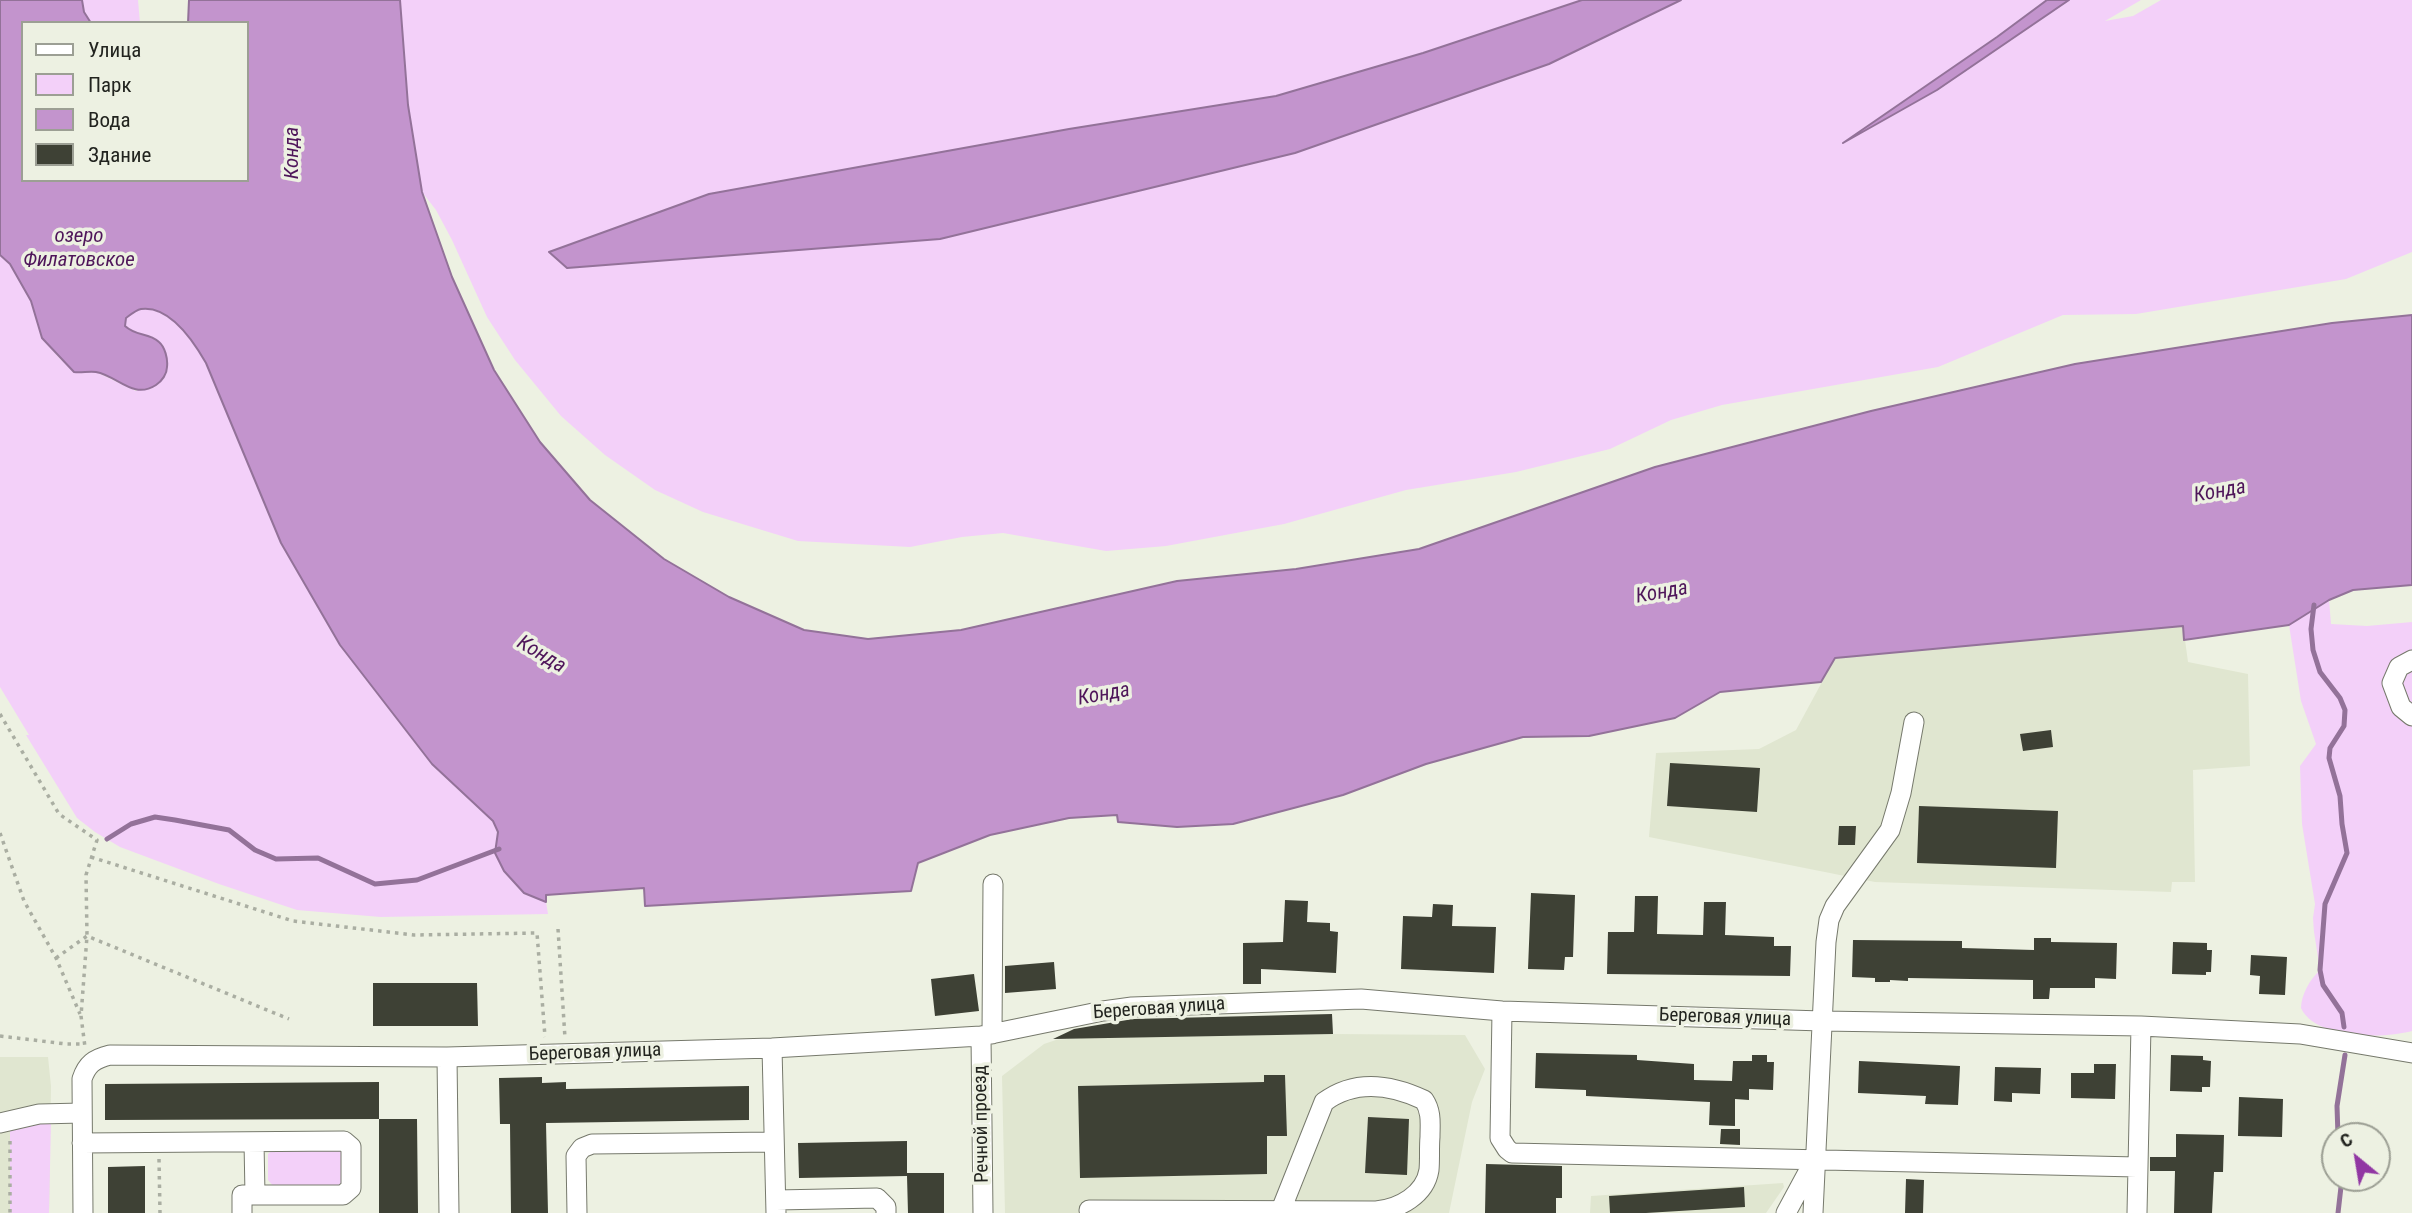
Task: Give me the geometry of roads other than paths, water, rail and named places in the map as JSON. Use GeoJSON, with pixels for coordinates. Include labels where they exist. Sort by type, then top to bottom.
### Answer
{"type":"FeatureCollection","features":[{"type":"Feature","properties":{"kind":"street"},"geometry":{"type":"LineString","coordinates":[[2412,660],[2399,667],[2392,683],[2400,707],[2412,716]]}},
{"type":"Feature","properties":{"kind":"street"},"geometry":{"type":"LineString","coordinates":[[1813,1213],[1829,920],[1835,906],[1890,830],[1901,793],[1914,722]]}},
{"type":"Feature","properties":{"kind":"street","name":"Речной проезд"},"geometry":{"type":"LineString","coordinates":[[983,1213],[986,1035],[993,884]]}},
{"type":"Feature","properties":{"kind":"street","name":"Береговая улица"},"geometry":{"type":"LineString","coordinates":[[82,1113],[82,1079],[87,1053],[447,1057],[772,1048],[986,1035],[1103,1011],[1361,999],[1502,1011],[1822,1021],[2141,1026],[2301,1034],[2412,1054]]}},
{"type":"Feature","properties":{"kind":"street"},"geometry":{"type":"LineString","coordinates":[[1502,1011],[1500,1138],[1512,1153],[2137,1167]]}},
{"type":"Feature","properties":{"kind":"street"},"geometry":{"type":"LineString","coordinates":[[2137,1213],[2141,1026]]}},
{"type":"Feature","properties":{"kind":"street"},"geometry":{"type":"LineString","coordinates":[[772,1048],[776,1206],[877,1198],[886,1207],[886,1213]]}},
{"type":"Feature","properties":{"kind":"street"},"geometry":{"type":"LineString","coordinates":[[447,1057],[449,1213]]}},
{"type":"Feature","properties":{"kind":"street"},"geometry":{"type":"LineString","coordinates":[[1089,1210],[1281,1211],[1376,1211],[1388,1210],[1413,1197],[1429,1171],[1430,1119],[1429,1107],[1424,1100],[1373,1085],[1361,1085],[1334,1094],[1324,1102],[1281,1211]]}},
{"type":"Feature","properties":{"kind":"street"},"geometry":{"type":"LineString","coordinates":[[4,1122],[39,1114],[82,1113],[83,1213]]}},
{"type":"Feature","properties":{"kind":"street"},"geometry":{"type":"LineString","coordinates":[[82,1143],[344,1141],[351,1147],[351,1188],[343,1195],[242,1195],[243,1213]]}},
{"type":"Feature","properties":{"kind":"street"},"geometry":{"type":"LineString","coordinates":[[254,1142],[255,1195]]}},
{"type":"Feature","properties":{"kind":"street"},"geometry":{"type":"LineString","coordinates":[[577,1213],[576,1156],[582,1148],[592,1144],[774,1142]]}},
{"type":"Feature","properties":{"kind":"street"},"geometry":{"type":"LineString","coordinates":[[1786,1213],[1815,1160]]}},
{"type":"Feature","properties":{"kind":"water"},"geometry":{"type":"Polygon","coordinates":[[[0,0],[82,0],[84,12],[90,21],[21,21],[21,182],[248,182],[248,21],[188,21],[189,0],[400,0],[408,105],[422,192],[452,277],[494,370],[540,442],[590,500],[664,559],[729,597],[804,630],[868,639],[961,630],[1177,581],[1296,569],[1419,549],[1655,467],[1871,411],[2075,364],[2332,323],[2412,315],[2412,585],[2353,590],[2329,600],[2289,625],[2184,640],[2183,626],[1835,658],[1821,682],[1720,692],[1675,718],[1589,736],[1523,737],[1426,764],[1343,795],[1233,824],[1177,827],[1118,822],[1117,815],[1069,818],[990,835],[918,863],[911,891],[645,906],[644,888],[546,895],[546,902],[524,893],[504,871],[495,853],[498,832],[493,821],[432,764],[340,645],[281,543],[206,363],[180,327],[152,309],[139,310],[126,318],[125,326],[155,339],[163,347],[167,370],[156,385],[148,389],[133,389],[96,372],[74,372],[42,338],[31,301],[10,264],[0,255],[0,0]]]}},
{"type":"Feature","properties":{"kind":"water"},"geometry":{"type":"Polygon","coordinates":[[[1582,0],[1681,0],[1549,64],[1295,153],[940,239],[567,268],[549,252],[709,194],[1069,129],[1276,96],[1423,53],[1582,0]]]}},
{"type":"Feature","properties":{"kind":"water"},"geometry":{"type":"Polygon","coordinates":[[[2047,0],[2069,0],[1937,90],[1843,143],[1997,37],[2047,0]]]}},
{"type":"Feature","properties":{"kind":"waterway"},"geometry":{"type":"LineString","coordinates":[[2314,605],[2311,629],[2313,650],[2320,672],[2340,698],[2345,710],[2344,726],[2330,748],[2329,758],[2340,796],[2347,853],[2325,904],[2320,970],[2323,985],[2342,1013],[2344,1027]]}},
{"type":"Feature","properties":{"kind":"waterway"},"geometry":{"type":"LineString","coordinates":[[107,839],[131,824],[155,817],[175,820],[229,830],[255,850],[276,859],[318,858],[375,884],[417,880],[499,849]]}},
{"type":"Feature","properties":{"kind":"waterway"},"geometry":{"type":"LineString","coordinates":[[2338,1122],[2337,1106],[2345,1055]]}},
{"type":"Feature","properties":{"kind":"waterway"},"geometry":{"type":"LineString","coordinates":[[2338,1213],[2340,1192]]}},
{"type":"Feature","properties":{"kind":"water label","name":"Конда"},"geometry":{"type":"Point","coordinates":[293,153]}},
{"type":"Feature","properties":{"kind":"water label","name":"озеро Филатовское"},"geometry":{"type":"Point","coordinates":[79,249]}},
{"type":"Feature","properties":{"kind":"water label","name":"Конда"},"geometry":{"type":"Point","coordinates":[2220,492]}},
{"type":"Feature","properties":{"kind":"water label","name":"Конда"},"geometry":{"type":"Point","coordinates":[1662,593]}},
{"type":"Feature","properties":{"kind":"water label","name":"Конда"},"geometry":{"type":"Point","coordinates":[541,655]}},
{"type":"Feature","properties":{"kind":"water label","name":"Конда"},"geometry":{"type":"Point","coordinates":[1104,695]}}]}
